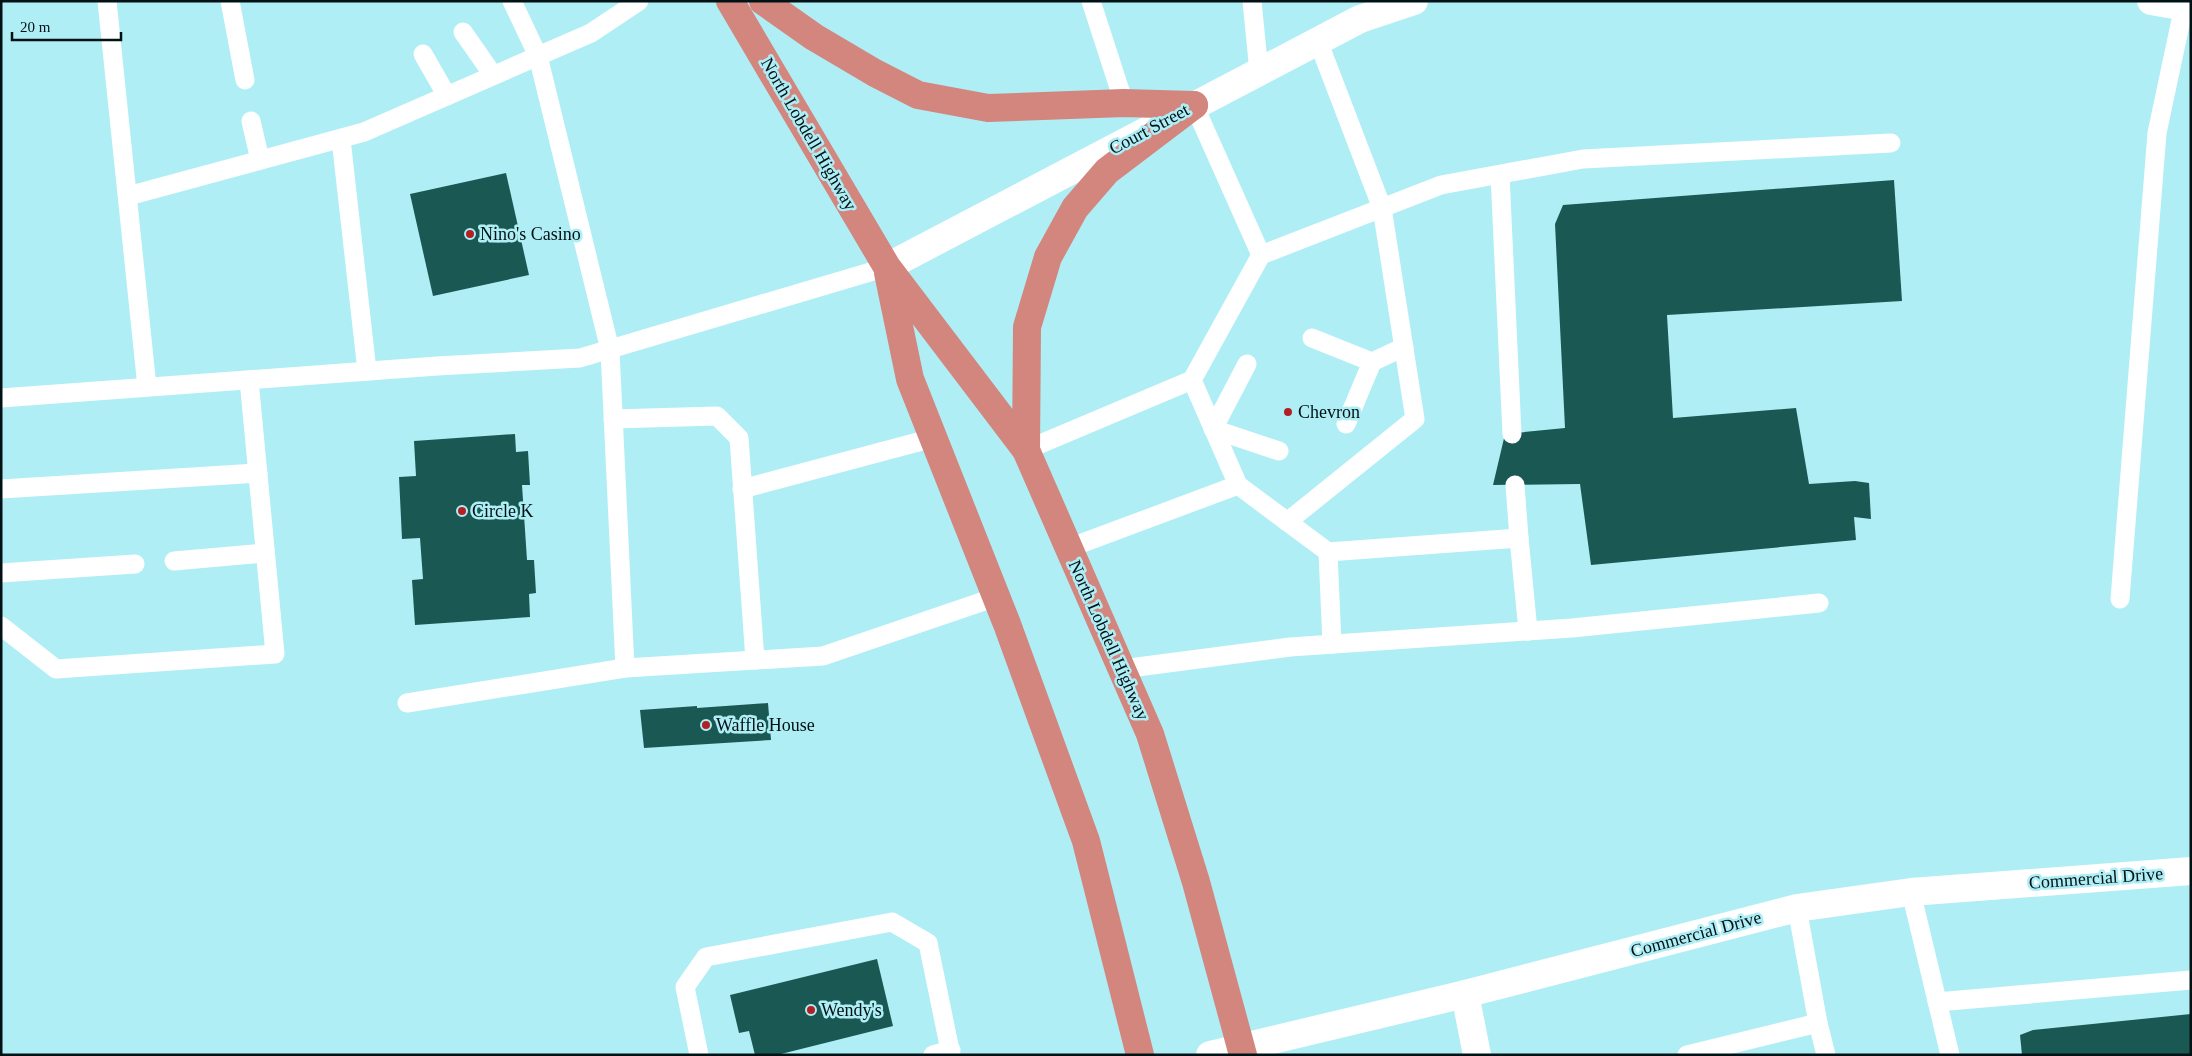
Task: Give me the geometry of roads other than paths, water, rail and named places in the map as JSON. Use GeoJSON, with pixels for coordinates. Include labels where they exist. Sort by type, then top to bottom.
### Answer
{"type":"FeatureCollection","features":[{"type":"Feature","properties":{"kind":"highway","name":"North Lobdell Highway"},"geometry":{"type":"LineString","coordinates":[[730,1],[887,266],[1026,450],[1150,734],[1196,882],[1243,1051]]}},
{"type":"Feature","properties":{"kind":"highway"},"geometry":{"type":"LineString","coordinates":[[763,1],[814,37],[875,73],[918,94],[988,108],[1124,103],[1194,105]]}},
{"type":"Feature","properties":{"kind":"highway"},"geometry":{"type":"LineString","coordinates":[[1026,450],[1027,327],[1048,257],[1075,208],[1107,171],[1194,105]]}},
{"type":"Feature","properties":{"kind":"highway","name":"North Lobdell Highway"},"geometry":{"type":"LineString","coordinates":[[887,266],[910,379],[996,597],[1086,841],[1140,1055]]}},
{"type":"Feature","properties":{"kind":"street","name":"Court Street"},"geometry":{"type":"LineString","coordinates":[[887,266],[1318,41],[1360,20],[1414,1]]}},
{"type":"Feature","properties":{"kind":"street"},"geometry":{"type":"LineString","coordinates":[[2151,1],[2187,7]]}},
{"type":"Feature","properties":{"kind":"street","name":"Commercial Drive"},"geometry":{"type":"LineString","coordinates":[[1210,1055],[1243,1051],[1797,908],[1911,892],[2191,871]]}},
{"type":"Feature","properties":{"kind":"street"},"geometry":{"type":"LineString","coordinates":[[1465,994],[1477,1055]]}},
{"type":"Feature","properties":{"kind":"lane"},"geometry":{"type":"LineString","coordinates":[[106,1],[147,387]]}},
{"type":"Feature","properties":{"kind":"lane"},"geometry":{"type":"LineString","coordinates":[[230,1],[245,80]]}},
{"type":"Feature","properties":{"kind":"lane"},"geometry":{"type":"LineString","coordinates":[[512,1],[538,56],[610,350],[626,668]]}},
{"type":"Feature","properties":{"kind":"lane"},"geometry":{"type":"LineString","coordinates":[[128,196],[364,132],[591,33],[639,1]]}},
{"type":"Feature","properties":{"kind":"lane"},"geometry":{"type":"LineString","coordinates":[[1091,1],[1124,103]]}},
{"type":"Feature","properties":{"kind":"lane"},"geometry":{"type":"LineString","coordinates":[[1252,1],[1259,72]]}},
{"type":"Feature","properties":{"kind":"lane"},"geometry":{"type":"LineString","coordinates":[[2120,599],[2157,133],[2187,7]]}},
{"type":"Feature","properties":{"kind":"lane"},"geometry":{"type":"LineString","coordinates":[[463,32],[493,76]]}},
{"type":"Feature","properties":{"kind":"lane"},"geometry":{"type":"LineString","coordinates":[[1287,522],[1415,418],[1382,208],[1318,41]]}},
{"type":"Feature","properties":{"kind":"lane"},"geometry":{"type":"LineString","coordinates":[[424,54],[447,96]]}},
{"type":"Feature","properties":{"kind":"lane"},"geometry":{"type":"LineString","coordinates":[[1194,105],[1261,255]]}},
{"type":"Feature","properties":{"kind":"lane"},"geometry":{"type":"LineString","coordinates":[[251,121],[260,160]]}},
{"type":"Feature","properties":{"kind":"lane"},"geometry":{"type":"LineString","coordinates":[[340,139],[367,371]]}},
{"type":"Feature","properties":{"kind":"lane"},"geometry":{"type":"LineString","coordinates":[[1026,450],[1192,380],[1261,255],[1441,185],[1583,159],[1891,142]]}},
{"type":"Feature","properties":{"kind":"lane"},"geometry":{"type":"LineString","coordinates":[[1500,175],[1512,434]]}},
{"type":"Feature","properties":{"kind":"lane"},"geometry":{"type":"LineString","coordinates":[[1,398],[367,371],[580,358],[887,266]]}},
{"type":"Feature","properties":{"kind":"lane"},"geometry":{"type":"LineString","coordinates":[[1312,338],[1372,362]]}},
{"type":"Feature","properties":{"kind":"lane"},"geometry":{"type":"LineString","coordinates":[[1346,424],[1372,362],[1404,346]]}},
{"type":"Feature","properties":{"kind":"lane"},"geometry":{"type":"LineString","coordinates":[[1213,429],[1247,364]]}},
{"type":"Feature","properties":{"kind":"lane"},"geometry":{"type":"LineString","coordinates":[[1,626],[56,669],[275,654],[249,380]]}},
{"type":"Feature","properties":{"kind":"lane"},"geometry":{"type":"LineString","coordinates":[[1192,380],[1238,485],[1328,552],[1519,538]]}},
{"type":"Feature","properties":{"kind":"lane"},"geometry":{"type":"LineString","coordinates":[[613,419],[717,416],[739,438],[755,660]]}},
{"type":"Feature","properties":{"kind":"lane"},"geometry":{"type":"LineString","coordinates":[[1213,429],[1279,451]]}},
{"type":"Feature","properties":{"kind":"lane"},"geometry":{"type":"LineString","coordinates":[[742,489],[933,438]]}},
{"type":"Feature","properties":{"kind":"lane"},"geometry":{"type":"LineString","coordinates":[[1,489],[258,473]]}},
{"type":"Feature","properties":{"kind":"lane"},"geometry":{"type":"LineString","coordinates":[[1069,548],[1238,485]]}},
{"type":"Feature","properties":{"kind":"lane"},"geometry":{"type":"LineString","coordinates":[[1515,485],[1528,631]]}},
{"type":"Feature","properties":{"kind":"lane"},"geometry":{"type":"LineString","coordinates":[[1328,552],[1332,644]]}},
{"type":"Feature","properties":{"kind":"lane"},"geometry":{"type":"LineString","coordinates":[[174,561],[265,554]]}},
{"type":"Feature","properties":{"kind":"lane"},"geometry":{"type":"LineString","coordinates":[[1,573],[135,564]]}},
{"type":"Feature","properties":{"kind":"lane"},"geometry":{"type":"LineString","coordinates":[[407,703],[626,668],[823,656],[996,597]]}},
{"type":"Feature","properties":{"kind":"lane"},"geometry":{"type":"LineString","coordinates":[[1122,669],[1332,644],[1528,631],[1819,603]]}},
{"type":"Feature","properties":{"kind":"lane"},"geometry":{"type":"LineString","coordinates":[[1911,892],[1950,1055]]}},
{"type":"Feature","properties":{"kind":"lane"},"geometry":{"type":"LineString","coordinates":[[1797,908],[1818,1023],[1826,1055]]}},
{"type":"Feature","properties":{"kind":"lane"},"geometry":{"type":"LineString","coordinates":[[699,1055],[685,986],[706,957],[892,922],[928,943],[945,1053]]}},
{"type":"Feature","properties":{"kind":"lane"},"geometry":{"type":"LineString","coordinates":[[1937,1002],[2191,980]]}},
{"type":"Feature","properties":{"kind":"lane"},"geometry":{"type":"LineString","coordinates":[[1687,1055],[1818,1023]]}},
{"type":"Feature","properties":{"kind":"place","name":"Nino's Casino"},"geometry":{"type":"Point","coordinates":[470,234]}},
{"type":"Feature","properties":{"kind":"place","name":"Chevron"},"geometry":{"type":"Point","coordinates":[1288,412]}},
{"type":"Feature","properties":{"kind":"place","name":"Circle K"},"geometry":{"type":"Point","coordinates":[462,511]}},
{"type":"Feature","properties":{"kind":"place","name":"Waffle House"},"geometry":{"type":"Point","coordinates":[706,725]}},
{"type":"Feature","properties":{"kind":"place","name":"Wendy's"},"geometry":{"type":"Point","coordinates":[811,1010]}}]}
